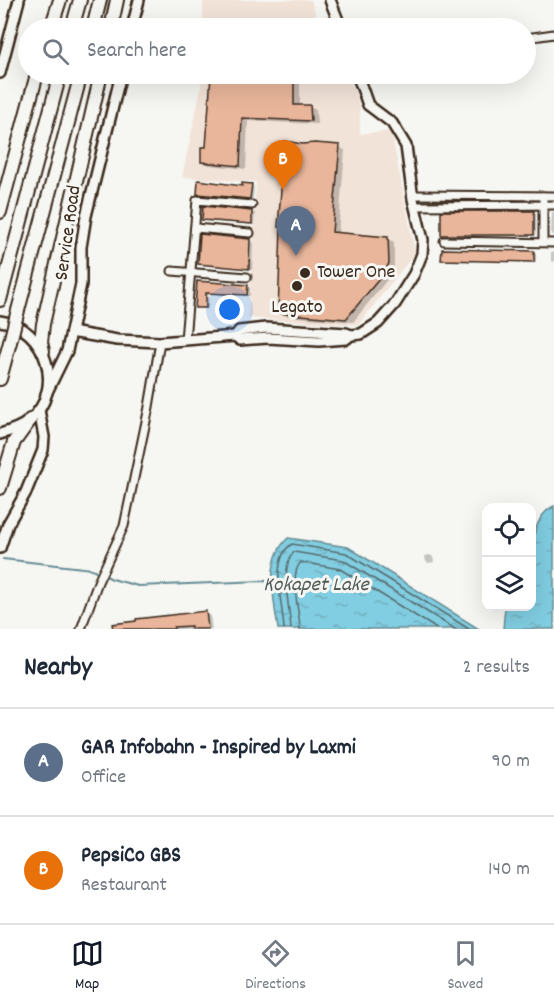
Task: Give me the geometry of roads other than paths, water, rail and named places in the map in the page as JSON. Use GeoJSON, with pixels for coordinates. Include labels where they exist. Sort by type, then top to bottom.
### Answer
{"type":"FeatureCollection","features":[{"type":"Feature","properties":{"kind":"highway"},"geometry":{"type":"LineString","coordinates":[[54,18],[60,0]]}},
{"type":"Feature","properties":{"kind":"highway"},"geometry":{"type":"LineString","coordinates":[[75,18],[80,0]]}},
{"type":"Feature","properties":{"kind":"highway"},"geometry":{"type":"LineString","coordinates":[[96,18],[100,0]]}},
{"type":"Feature","properties":{"kind":"highway"},"geometry":{"type":"LineString","coordinates":[[113,18],[117,0]]}},
{"type":"Feature","properties":{"kind":"highway"},"geometry":{"type":"LineString","coordinates":[[0,212],[34,84]]}},
{"type":"Feature","properties":{"kind":"highway"},"geometry":{"type":"LineString","coordinates":[[0,300],[57,84]]}},
{"type":"Feature","properties":{"kind":"highway"},"geometry":{"type":"LineString","coordinates":[[0,379],[78,84]]}},
{"type":"Feature","properties":{"kind":"highway"},"geometry":{"type":"LineString","coordinates":[[43,351],[41,342],[43,324],[98,84]]}},
{"type":"Feature","properties":{"kind":"highway"},"geometry":{"type":"LineString","coordinates":[[0,488],[14,442],[30,420]]}},
{"type":"Feature","properties":{"kind":"main road"},"geometry":{"type":"LineString","coordinates":[[0,73],[19,0]]}},
{"type":"Feature","properties":{"kind":"main road"},"geometry":{"type":"LineString","coordinates":[[134,18],[139,0]]}},
{"type":"Feature","properties":{"kind":"main road"},"geometry":{"type":"LineString","coordinates":[[330,0],[337,18]]}},
{"type":"Feature","properties":{"kind":"main road","name":"Service Road"},"geometry":{"type":"LineString","coordinates":[[39,410],[67,351],[81,284],[81,248],[86,216],[119,84]]}},
{"type":"Feature","properties":{"kind":"main road"},"geometry":{"type":"LineString","coordinates":[[71,332],[117,340],[160,342],[235,336],[240,331],[266,328],[351,335],[361,334],[378,323],[395,304],[414,274],[422,254],[423,240],[413,195],[406,146],[392,123],[368,105],[361,84]]}},
{"type":"Feature","properties":{"kind":"main road"},"geometry":{"type":"LineString","coordinates":[[0,321],[21,328],[43,351],[48,365],[49,380],[46,394]]}},
{"type":"Feature","properties":{"kind":"main road"},"geometry":{"type":"LineString","coordinates":[[0,434],[16,429],[30,420],[39,410]]}},
{"type":"Feature","properties":{"kind":"main road"},"geometry":{"type":"LineString","coordinates":[[0,548],[8,524],[30,484],[43,450],[44,437],[39,410]]}},
{"type":"Feature","properties":{"kind":"street"},"geometry":{"type":"LineString","coordinates":[[536,36],[554,34]]}},
{"type":"Feature","properties":{"kind":"street"},"geometry":{"type":"LineString","coordinates":[[413,195],[554,196]]}},
{"type":"Feature","properties":{"kind":"street"},"geometry":{"type":"LineString","coordinates":[[543,196],[543,242]]}},
{"type":"Feature","properties":{"kind":"street"},"geometry":{"type":"LineString","coordinates":[[185,340],[197,200],[252,205]]}},
{"type":"Feature","properties":{"kind":"street"},"geometry":{"type":"LineString","coordinates":[[415,206],[554,205]]}},
{"type":"Feature","properties":{"kind":"street"},"geometry":{"type":"LineString","coordinates":[[195,228],[250,233]]}},
{"type":"Feature","properties":{"kind":"street"},"geometry":{"type":"LineString","coordinates":[[444,241],[554,243]]}},
{"type":"Feature","properties":{"kind":"street"},"geometry":{"type":"LineString","coordinates":[[171,271],[247,277]]}},
{"type":"Feature","properties":{"kind":"street"},"geometry":{"type":"LineString","coordinates":[[81,629],[98,582],[124,526],[160,342]]}},
{"type":"Feature","properties":{"kind":"water"},"geometry":{"type":"Polygon","coordinates":[[[554,506],[554,629],[503,629],[505,611],[536,611],[536,530],[544,513],[554,506]]]}},
{"type":"Feature","properties":{"kind":"water","name":"Kokapet Lake"},"geometry":{"type":"Polygon","coordinates":[[[288,538],[348,547],[479,629],[278,629],[272,581],[273,569],[276,557],[288,538]]]}},
{"type":"Feature","properties":{"kind":"waterway"},"geometry":{"type":"LineString","coordinates":[[3,559],[92,569],[112,579],[138,586],[266,581],[275,585]]}},
{"type":"Feature","properties":{"kind":"place","name":"PepsiCo GBS"},"geometry":{"type":"Point","coordinates":[283,190]}},
{"type":"Feature","properties":{"kind":"place","name":"GAR Infobahn - Inspired by Laxmi"},"geometry":{"type":"Point","coordinates":[296,256]}},
{"type":"Feature","properties":{"kind":"place","name":"Tower One"},"geometry":{"type":"Point","coordinates":[305,273]}},
{"type":"Feature","properties":{"kind":"place","name":"Legato"},"geometry":{"type":"Point","coordinates":[297,286]}}]}
